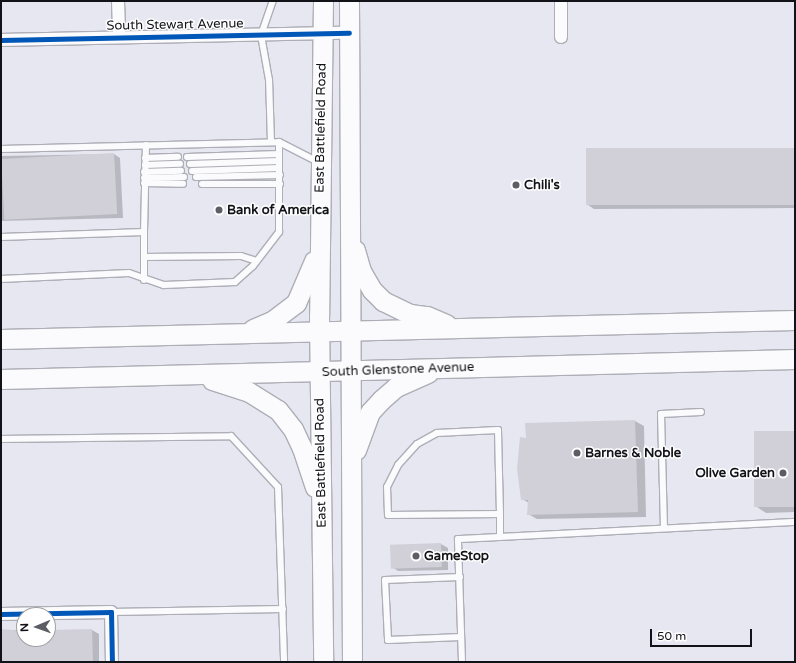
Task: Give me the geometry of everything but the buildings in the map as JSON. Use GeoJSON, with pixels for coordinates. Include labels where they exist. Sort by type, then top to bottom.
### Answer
{"type":"FeatureCollection","features":[{"type":"Feature","properties":{"kind":"main road","name":"East Battlefield Road"},"geometry":{"type":"LineString","coordinates":[[323,1],[319,242],[319,372],[323,662]]}},
{"type":"Feature","properties":{"kind":"main road","name":"East Battlefield Road"},"geometry":{"type":"LineString","coordinates":[[349,1],[349,331],[352,662]]}},
{"type":"Feature","properties":{"kind":"main road"},"geometry":{"type":"LineString","coordinates":[[349,233],[361,271],[372,290],[383,301],[410,314],[427,316],[456,328]]}},
{"type":"Feature","properties":{"kind":"main road"},"geometry":{"type":"LineString","coordinates":[[243,333],[272,322],[296,303],[308,279],[319,242]]}},
{"type":"Feature","properties":{"kind":"main road"},"geometry":{"type":"LineString","coordinates":[[1,339],[795,320]]}},
{"type":"Feature","properties":{"kind":"main road","name":"South Glenstone Avenue"},"geometry":{"type":"LineString","coordinates":[[1,380],[795,359]]}},
{"type":"Feature","properties":{"kind":"main road"},"geometry":{"type":"LineString","coordinates":[[351,470],[363,428],[370,412],[381,400],[396,387],[412,378],[448,368]]}},
{"type":"Feature","properties":{"kind":"main road"},"geometry":{"type":"LineString","coordinates":[[193,375],[249,392],[278,410],[293,429],[302,448],[321,511]]}},
{"type":"Feature","properties":{"kind":"street"},"geometry":{"type":"LineString","coordinates":[[118,1],[119,37]]}},
{"type":"Feature","properties":{"kind":"street"},"geometry":{"type":"LineString","coordinates":[[561,1],[561,37]]}},
{"type":"Feature","properties":{"kind":"street","name":"South Stewart Avenue"},"geometry":{"type":"LineString","coordinates":[[1,40],[349,33]]}},
{"type":"Feature","properties":{"kind":"street"},"geometry":{"type":"LineString","coordinates":[[1,614],[111,612],[112,662]]}},
{"type":"Feature","properties":{"kind":"lane"},"geometry":{"type":"LineString","coordinates":[[271,142],[269,80],[261,35],[273,1]]}},
{"type":"Feature","properties":{"kind":"lane"},"geometry":{"type":"LineString","coordinates":[[1,149],[279,142],[320,163]]}},
{"type":"Feature","properties":{"kind":"lane"},"geometry":{"type":"LineString","coordinates":[[1,279],[129,274],[144,280],[164,285],[235,282],[256,261],[279,232],[279,142]]}},
{"type":"Feature","properties":{"kind":"lane"},"geometry":{"type":"LineString","coordinates":[[144,280],[144,178],[146,145]]}},
{"type":"Feature","properties":{"kind":"lane"},"geometry":{"type":"LineString","coordinates":[[188,157],[279,154]]}},
{"type":"Feature","properties":{"kind":"lane"},"geometry":{"type":"LineString","coordinates":[[145,161],[178,157]]}},
{"type":"Feature","properties":{"kind":"lane"},"geometry":{"type":"LineString","coordinates":[[145,161],[180,164]]}},
{"type":"Feature","properties":{"kind":"lane"},"geometry":{"type":"LineString","coordinates":[[190,164],[280,165]]}},
{"type":"Feature","properties":{"kind":"lane"},"geometry":{"type":"LineString","coordinates":[[192,171],[280,165]]}},
{"type":"Feature","properties":{"kind":"lane"},"geometry":{"type":"LineString","coordinates":[[196,177],[280,176]]}},
{"type":"Feature","properties":{"kind":"lane"},"geometry":{"type":"LineString","coordinates":[[144,178],[183,177],[144,178]]}},
{"type":"Feature","properties":{"kind":"lane"},"geometry":{"type":"LineString","coordinates":[[202,184],[280,184]]}},
{"type":"Feature","properties":{"kind":"lane"},"geometry":{"type":"LineString","coordinates":[[1,237],[144,232]]}},
{"type":"Feature","properties":{"kind":"lane"},"geometry":{"type":"LineString","coordinates":[[144,257],[242,256],[256,261]]}},
{"type":"Feature","properties":{"kind":"lane"},"geometry":{"type":"LineString","coordinates":[[664,528],[661,414],[701,412]]}},
{"type":"Feature","properties":{"kind":"lane"},"geometry":{"type":"LineString","coordinates":[[500,514],[388,515],[387,487],[398,465],[417,444],[437,433],[498,430],[500,514],[500,537]]}},
{"type":"Feature","properties":{"kind":"lane"},"geometry":{"type":"LineString","coordinates":[[1,439],[231,436],[278,487],[284,662]]}},
{"type":"Feature","properties":{"kind":"lane"},"geometry":{"type":"LineString","coordinates":[[462,662],[458,539],[795,522]]}},
{"type":"Feature","properties":{"kind":"lane"},"geometry":{"type":"LineString","coordinates":[[460,576],[386,580],[388,640],[461,637]]}},
{"type":"Feature","properties":{"kind":"lane"},"geometry":{"type":"LineString","coordinates":[[111,612],[283,609]]}},
{"type":"Feature","properties":{"kind":"cycle path"},"geometry":{"type":"LineString","coordinates":[[1,40],[349,33]]}},
{"type":"Feature","properties":{"kind":"cycle path"},"geometry":{"type":"LineString","coordinates":[[1,614],[111,612],[112,662]]}},
{"type":"Feature","properties":{"kind":"place","name":"Chili's"},"geometry":{"type":"Point","coordinates":[516,185]}},
{"type":"Feature","properties":{"kind":"place","name":"Bank of America"},"geometry":{"type":"Point","coordinates":[219,210]}},
{"type":"Feature","properties":{"kind":"place","name":"Barnes & Noble"},"geometry":{"type":"Point","coordinates":[577,453]}},
{"type":"Feature","properties":{"kind":"place","name":"Olive Garden"},"geometry":{"type":"Point","coordinates":[783,473]}},
{"type":"Feature","properties":{"kind":"place","name":"GameStop"},"geometry":{"type":"Point","coordinates":[416,556]}}]}
